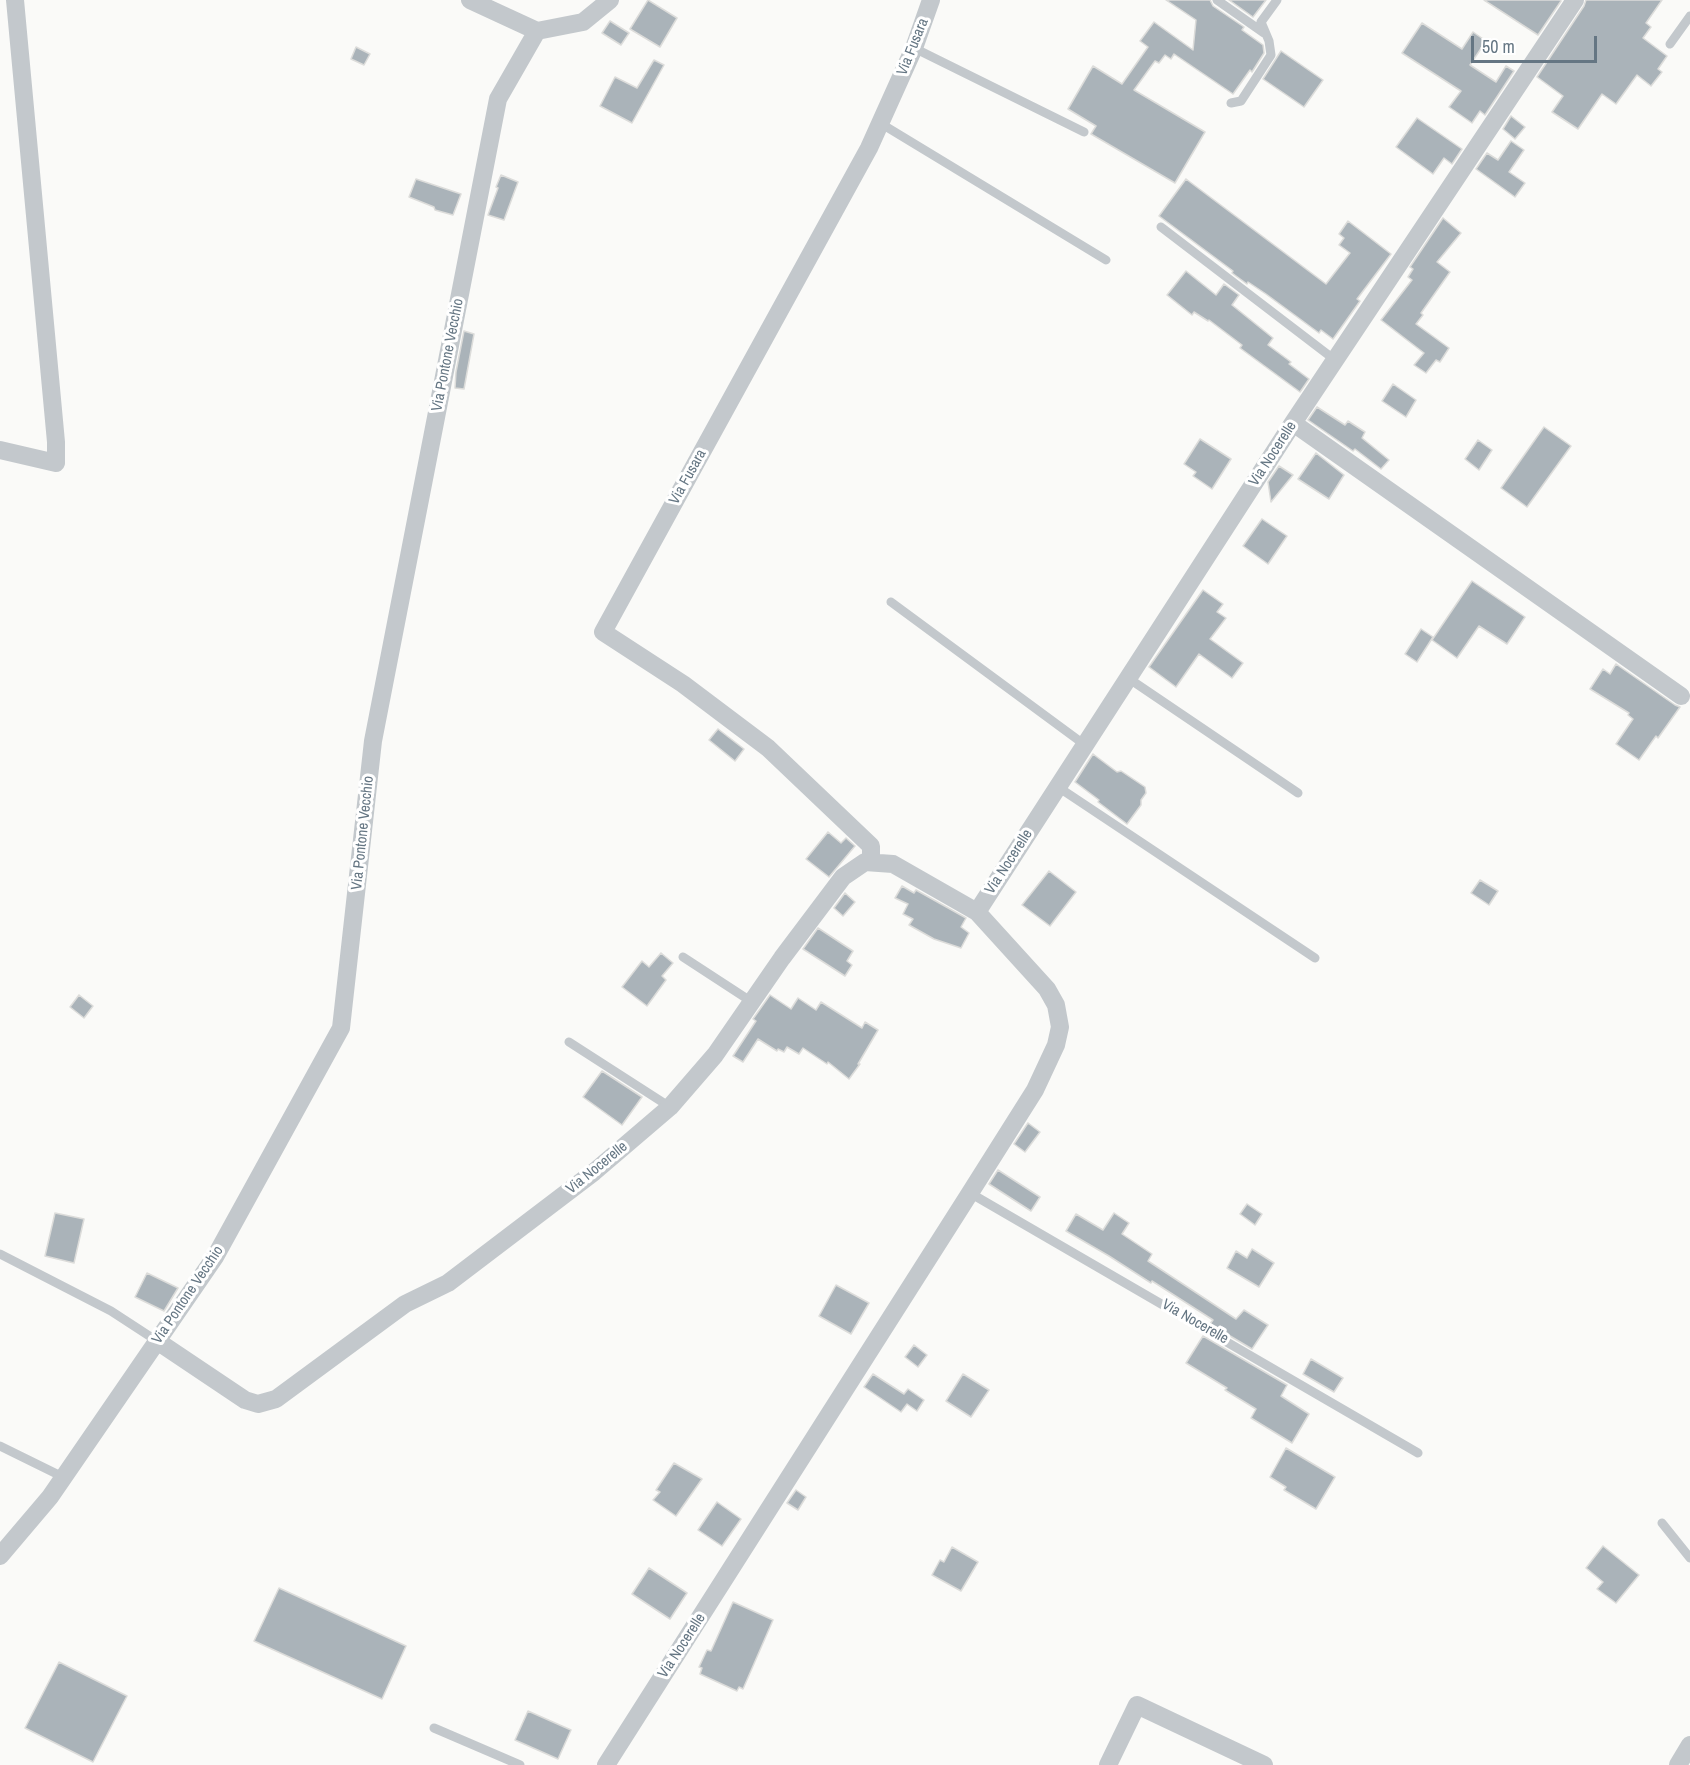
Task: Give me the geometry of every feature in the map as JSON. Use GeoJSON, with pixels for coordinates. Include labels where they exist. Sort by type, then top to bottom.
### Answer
{"type":"FeatureCollection","features":[{"type":"Feature","properties":{"kind":"street"},"geometry":{"type":"LineString","coordinates":[[0,450],[56,463],[57,442],[15,0]]}},
{"type":"Feature","properties":{"kind":"street"},"geometry":{"type":"LineString","coordinates":[[475,1],[537,31],[583,22],[610,0]]}},
{"type":"Feature","properties":{"kind":"street","name":"Via Fusara"},"geometry":{"type":"LineString","coordinates":[[871,862],[871,846],[768,748],[683,684],[603,632],[869,148],[914,48],[932,0]]}},
{"type":"Feature","properties":{"kind":"street","name":"Via Nocerelle"},"geometry":{"type":"LineString","coordinates":[[977,912],[1293,423],[1575,0]]}},
{"type":"Feature","properties":{"kind":"street","name":"Via Pontone Vecchio"},"geometry":{"type":"LineString","coordinates":[[0,1556],[50,1497],[214,1257],[341,1028],[373,741],[493,122],[498,99],[537,31]]}},
{"type":"Feature","properties":{"kind":"street"},"geometry":{"type":"LineString","coordinates":[[1293,423],[1681,696]]}},
{"type":"Feature","properties":{"kind":"street","name":"Via Nocerelle"},"geometry":{"type":"LineString","coordinates":[[157,1341],[245,1400],[258,1404],[276,1399],[405,1304],[448,1283],[594,1172],[670,1107],[715,1055],[782,958],[843,877],[865,862],[893,864],[977,912],[1047,989],[1056,1005],[1060,1027],[1056,1045],[1035,1090],[606,1765]]}},
{"type":"Feature","properties":{"kind":"street"},"geometry":{"type":"LineString","coordinates":[[1108,1765],[1137,1705],[1264,1765]]}},
{"type":"Feature","properties":{"kind":"street"},"geometry":{"type":"LineString","coordinates":[[1678,1765],[1690,1745]]}},
{"type":"Feature","properties":{"kind":"lane"},"geometry":{"type":"LineString","coordinates":[[1217,0],[1266,35]]}},
{"type":"Feature","properties":{"kind":"lane"},"geometry":{"type":"LineString","coordinates":[[1231,103],[1241,101],[1271,55],[1261,22],[1277,0]]}},
{"type":"Feature","properties":{"kind":"lane"},"geometry":{"type":"LineString","coordinates":[[1670,44],[1690,16]]}},
{"type":"Feature","properties":{"kind":"lane"},"geometry":{"type":"LineString","coordinates":[[914,48],[1084,132]]}},
{"type":"Feature","properties":{"kind":"lane"},"geometry":{"type":"LineString","coordinates":[[880,123],[1106,260]]}},
{"type":"Feature","properties":{"kind":"lane"},"geometry":{"type":"LineString","coordinates":[[1161,227],[1335,360]]}},
{"type":"Feature","properties":{"kind":"lane"},"geometry":{"type":"LineString","coordinates":[[891,602],[1085,745]]}},
{"type":"Feature","properties":{"kind":"lane"},"geometry":{"type":"LineString","coordinates":[[1128,678],[1298,793]]}},
{"type":"Feature","properties":{"kind":"lane"},"geometry":{"type":"LineString","coordinates":[[1058,787],[1315,958]]}},
{"type":"Feature","properties":{"kind":"lane"},"geometry":{"type":"LineString","coordinates":[[683,957],[752,1002]]}},
{"type":"Feature","properties":{"kind":"lane"},"geometry":{"type":"LineString","coordinates":[[569,1042],[670,1107]]}},
{"type":"Feature","properties":{"kind":"lane","name":"Via Nocerelle"},"geometry":{"type":"LineString","coordinates":[[970,1192],[1418,1452]]}},
{"type":"Feature","properties":{"kind":"lane"},"geometry":{"type":"LineString","coordinates":[[0,1254],[111,1311],[157,1341]]}},
{"type":"Feature","properties":{"kind":"lane"},"geometry":{"type":"LineString","coordinates":[[0,1446],[63,1477]]}},
{"type":"Feature","properties":{"kind":"lane"},"geometry":{"type":"LineString","coordinates":[[1662,1524],[1690,1558]]}},
{"type":"Feature","properties":{"kind":"lane"},"geometry":{"type":"LineString","coordinates":[[434,1728],[520,1765]]}},
{"type":"Feature","properties":{"kind":"building"},"geometry":{"type":"Polygon","coordinates":[[[648,0],[677,18],[660,47],[630,29],[648,0]]]}},
{"type":"Feature","properties":{"kind":"building"},"geometry":{"type":"Polygon","coordinates":[[[1166,0],[1210,0],[1213,6],[1244,27],[1242,30],[1263,45],[1264,53],[1252,72],[1250,70],[1233,94],[1174,54],[1171,59],[1165,55],[1159,63],[1155,61],[1134,90],[1205,132],[1175,183],[1091,134],[1096,126],[1068,109],[1093,66],[1122,84],[1148,47],[1140,41],[1154,22],[1193,50],[1196,20],[1166,0]]]}},
{"type":"Feature","properties":{"kind":"building"},"geometry":{"type":"Polygon","coordinates":[[[1229,0],[1266,0],[1253,17],[1229,0]]]}},
{"type":"Feature","properties":{"kind":"building"},"geometry":{"type":"Polygon","coordinates":[[[1484,0],[1560,0],[1561,1],[1538,35],[1484,0]]]}},
{"type":"Feature","properties":{"kind":"building"},"geometry":{"type":"Polygon","coordinates":[[[1586,0],[1662,0],[1646,23],[1651,27],[1643,38],[1667,56],[1658,69],[1662,72],[1651,86],[1637,75],[1616,104],[1602,94],[1578,129],[1552,112],[1563,96],[1537,77],[1586,0]]]}},
{"type":"Feature","properties":{"kind":"building"},"geometry":{"type":"Polygon","coordinates":[[[610,21],[629,33],[621,45],[602,33],[610,21]]]}},
{"type":"Feature","properties":{"kind":"building"},"geometry":{"type":"Polygon","coordinates":[[[1422,23],[1462,49],[1473,32],[1486,41],[1470,65],[1496,82],[1506,66],[1514,71],[1485,115],[1480,111],[1472,123],[1449,107],[1461,91],[1402,53],[1422,23]]]}},
{"type":"Feature","properties":{"kind":"building"},"geometry":{"type":"Polygon","coordinates":[[[356,47],[370,54],[364,65],[351,59],[356,47]]]}},
{"type":"Feature","properties":{"kind":"building"},"geometry":{"type":"Polygon","coordinates":[[[1281,51],[1323,80],[1304,107],[1263,79],[1281,51]]]}},
{"type":"Feature","properties":{"kind":"building"},"geometry":{"type":"Polygon","coordinates":[[[654,60],[664,65],[632,123],[600,106],[615,77],[637,88],[654,60]]]}},
{"type":"Feature","properties":{"kind":"building"},"geometry":{"type":"Polygon","coordinates":[[[1511,116],[1525,127],[1515,139],[1503,129],[1511,116]]]}},
{"type":"Feature","properties":{"kind":"building"},"geometry":{"type":"Polygon","coordinates":[[[1417,118],[1462,149],[1452,164],[1444,158],[1433,174],[1396,147],[1417,118]]]}},
{"type":"Feature","properties":{"kind":"building"},"geometry":{"type":"Polygon","coordinates":[[[1511,141],[1524,150],[1509,172],[1525,183],[1515,197],[1476,169],[1487,153],[1498,160],[1511,141]]]}},
{"type":"Feature","properties":{"kind":"building"},"geometry":{"type":"Polygon","coordinates":[[[501,175],[518,182],[504,220],[488,215],[501,175]]]}},
{"type":"Feature","properties":{"kind":"building"},"geometry":{"type":"Polygon","coordinates":[[[416,179],[461,194],[453,215],[435,210],[434,207],[409,197],[416,179]]]}},
{"type":"Feature","properties":{"kind":"building"},"geometry":{"type":"Polygon","coordinates":[[[1186,179],[1326,284],[1350,253],[1339,245],[1344,238],[1339,234],[1348,221],[1391,254],[1357,299],[1360,301],[1333,339],[1321,330],[1319,333],[1266,294],[1248,282],[1247,284],[1159,216],[1186,179]]]}},
{"type":"Feature","properties":{"kind":"building"},"geometry":{"type":"Polygon","coordinates":[[[1443,218],[1461,233],[1437,262],[1450,272],[1421,313],[1423,315],[1416,324],[1449,348],[1440,362],[1436,360],[1426,373],[1414,365],[1424,353],[1381,320],[1412,280],[1408,277],[1413,269],[1410,267],[1443,218]]]}},
{"type":"Feature","properties":{"kind":"building"},"geometry":{"type":"Polygon","coordinates":[[[1186,271],[1216,295],[1224,284],[1239,295],[1232,305],[1273,338],[1268,345],[1309,379],[1300,392],[1240,348],[1242,345],[1209,320],[1194,312],[1192,315],[1167,295],[1186,271]]]}},
{"type":"Feature","properties":{"kind":"building"},"geometry":{"type":"Polygon","coordinates":[[[464,331],[474,334],[464,389],[455,388],[464,331]]]}},
{"type":"Feature","properties":{"kind":"building"},"geometry":{"type":"Polygon","coordinates":[[[1393,384],[1416,400],[1406,417],[1382,401],[1393,384]]]}},
{"type":"Feature","properties":{"kind":"building"},"geometry":{"type":"Polygon","coordinates":[[[1317,407],[1345,425],[1348,421],[1365,432],[1362,438],[1389,460],[1381,469],[1355,449],[1353,451],[1308,420],[1317,407]]]}},
{"type":"Feature","properties":{"kind":"building"},"geometry":{"type":"Polygon","coordinates":[[[1544,427],[1571,446],[1527,507],[1501,488],[1544,427]]]}},
{"type":"Feature","properties":{"kind":"building"},"geometry":{"type":"Polygon","coordinates":[[[1200,439],[1231,459],[1212,489],[1193,476],[1196,472],[1184,464],[1200,439]]]}},
{"type":"Feature","properties":{"kind":"building"},"geometry":{"type":"Polygon","coordinates":[[[1478,440],[1492,450],[1479,470],[1465,459],[1478,440]]]}},
{"type":"Feature","properties":{"kind":"building"},"geometry":{"type":"Polygon","coordinates":[[[1316,453],[1344,475],[1329,499],[1298,479],[1316,453]]]}},
{"type":"Feature","properties":{"kind":"building"},"geometry":{"type":"Polygon","coordinates":[[[1279,466],[1293,475],[1271,502],[1268,482],[1279,466]]]}},
{"type":"Feature","properties":{"kind":"building"},"geometry":{"type":"Polygon","coordinates":[[[1262,519],[1287,536],[1268,564],[1243,546],[1262,519]]]}},
{"type":"Feature","properties":{"kind":"building"},"geometry":{"type":"Polygon","coordinates":[[[1472,581],[1525,617],[1507,644],[1479,626],[1457,658],[1432,640],[1472,581]]]}},
{"type":"Feature","properties":{"kind":"building"},"geometry":{"type":"Polygon","coordinates":[[[1203,590],[1223,604],[1217,612],[1226,618],[1210,639],[1243,663],[1232,678],[1199,654],[1176,687],[1149,667],[1203,590]]]}},
{"type":"Feature","properties":{"kind":"building"},"geometry":{"type":"Polygon","coordinates":[[[1421,629],[1433,637],[1417,662],[1405,654],[1421,629]]]}},
{"type":"Feature","properties":{"kind":"building"},"geometry":{"type":"Polygon","coordinates":[[[1616,664],[1680,707],[1639,760],[1616,744],[1633,719],[1628,715],[1629,713],[1590,689],[1603,669],[1610,674],[1616,664]]]}},
{"type":"Feature","properties":{"kind":"building"},"geometry":{"type":"Polygon","coordinates":[[[718,729],[744,749],[735,761],[709,740],[718,729]]]}},
{"type":"Feature","properties":{"kind":"building"},"geometry":{"type":"Polygon","coordinates":[[[1093,754],[1117,772],[1121,771],[1145,787],[1146,793],[1141,800],[1141,805],[1127,824],[1075,782],[1093,754]]]}},
{"type":"Feature","properties":{"kind":"building"},"geometry":{"type":"Polygon","coordinates":[[[828,832],[841,843],[846,838],[855,846],[829,877],[806,859],[828,832]]]}},
{"type":"Feature","properties":{"kind":"building"},"geometry":{"type":"Polygon","coordinates":[[[1049,871],[1076,892],[1050,926],[1022,905],[1049,871]]]}},
{"type":"Feature","properties":{"kind":"building"},"geometry":{"type":"Polygon","coordinates":[[[1480,880],[1498,891],[1489,905],[1471,893],[1480,880]]]}},
{"type":"Feature","properties":{"kind":"building"},"geometry":{"type":"Polygon","coordinates":[[[902,886],[914,893],[916,890],[966,918],[961,927],[969,933],[961,948],[934,939],[909,925],[913,919],[903,914],[908,904],[895,898],[902,886]]]}},
{"type":"Feature","properties":{"kind":"building"},"geometry":{"type":"Polygon","coordinates":[[[845,893],[855,902],[843,916],[834,908],[845,893]]]}},
{"type":"Feature","properties":{"kind":"building"},"geometry":{"type":"Polygon","coordinates":[[[818,928],[853,951],[847,961],[852,965],[845,976],[803,949],[818,928]]]}},
{"type":"Feature","properties":{"kind":"building"},"geometry":{"type":"Polygon","coordinates":[[[661,953],[673,963],[662,976],[666,980],[647,1006],[622,987],[642,961],[649,967],[661,953]]]}},
{"type":"Feature","properties":{"kind":"building"},"geometry":{"type":"Polygon","coordinates":[[[79,995],[93,1006],[84,1018],[70,1007],[79,995]]]}},
{"type":"Feature","properties":{"kind":"building"},"geometry":{"type":"Polygon","coordinates":[[[770,995],[791,1009],[798,998],[816,1010],[821,1002],[862,1028],[865,1022],[878,1030],[858,1064],[860,1064],[849,1079],[828,1062],[827,1064],[803,1048],[799,1054],[787,1047],[784,1052],[778,1049],[777,1051],[758,1039],[743,1062],[733,1056],[756,1021],[753,1019],[770,995]]]}},
{"type":"Feature","properties":{"kind":"building"},"geometry":{"type":"Polygon","coordinates":[[[602,1071],[642,1097],[622,1125],[583,1097],[602,1071]]]}},
{"type":"Feature","properties":{"kind":"building"},"geometry":{"type":"Polygon","coordinates":[[[1028,1123],[1040,1132],[1025,1152],[1014,1144],[1028,1123]]]}},
{"type":"Feature","properties":{"kind":"building"},"geometry":{"type":"Polygon","coordinates":[[[998,1170],[1040,1197],[1031,1211],[989,1184],[998,1170]]]}},
{"type":"Feature","properties":{"kind":"building"},"geometry":{"type":"Polygon","coordinates":[[[1247,1204],[1262,1214],[1255,1225],[1240,1214],[1247,1204]]]}},
{"type":"Feature","properties":{"kind":"building"},"geometry":{"type":"Polygon","coordinates":[[[55,1213],[84,1219],[74,1263],[45,1256],[55,1213]]]}},
{"type":"Feature","properties":{"kind":"building"},"geometry":{"type":"Polygon","coordinates":[[[1114,1213],[1129,1223],[1122,1234],[1152,1254],[1148,1261],[1236,1319],[1244,1310],[1268,1325],[1252,1349],[1210,1324],[1213,1320],[1152,1281],[1151,1283],[1066,1231],[1076,1214],[1103,1230],[1114,1213]]]}},
{"type":"Feature","properties":{"kind":"building"},"geometry":{"type":"Polygon","coordinates":[[[1252,1249],[1274,1263],[1259,1287],[1227,1268],[1236,1251],[1247,1258],[1252,1249]]]}},
{"type":"Feature","properties":{"kind":"building"},"geometry":{"type":"Polygon","coordinates":[[[147,1273],[178,1288],[164,1311],[135,1297],[147,1273]]]}},
{"type":"Feature","properties":{"kind":"building"},"geometry":{"type":"Polygon","coordinates":[[[836,1285],[869,1303],[851,1334],[819,1316],[836,1285]]]}},
{"type":"Feature","properties":{"kind":"building"},"geometry":{"type":"Polygon","coordinates":[[[1203,1336],[1287,1385],[1281,1396],[1309,1414],[1292,1443],[1251,1418],[1256,1409],[1186,1363],[1203,1336]]]}},
{"type":"Feature","properties":{"kind":"building"},"geometry":{"type":"Polygon","coordinates":[[[914,1345],[927,1355],[918,1367],[905,1357],[914,1345]]]}},
{"type":"Feature","properties":{"kind":"building"},"geometry":{"type":"Polygon","coordinates":[[[1311,1359],[1343,1378],[1334,1392],[1303,1374],[1311,1359]]]}},
{"type":"Feature","properties":{"kind":"building"},"geometry":{"type":"Polygon","coordinates":[[[873,1374],[904,1394],[908,1389],[924,1400],[917,1411],[907,1404],[901,1412],[864,1387],[873,1374]]]}},
{"type":"Feature","properties":{"kind":"building"},"geometry":{"type":"Polygon","coordinates":[[[963,1374],[989,1390],[971,1417],[946,1401],[963,1374]]]}},
{"type":"Feature","properties":{"kind":"building"},"geometry":{"type":"Polygon","coordinates":[[[1286,1448],[1335,1477],[1316,1509],[1284,1490],[1286,1487],[1270,1477],[1286,1448]]]}},
{"type":"Feature","properties":{"kind":"building"},"geometry":{"type":"Polygon","coordinates":[[[674,1463],[702,1479],[676,1516],[653,1500],[660,1492],[656,1490],[674,1463]]]}},
{"type":"Feature","properties":{"kind":"building"},"geometry":{"type":"Polygon","coordinates":[[[796,1490],[806,1497],[798,1510],[787,1503],[796,1490]]]}},
{"type":"Feature","properties":{"kind":"building"},"geometry":{"type":"Polygon","coordinates":[[[717,1502],[741,1519],[722,1546],[698,1530],[717,1502]]]}},
{"type":"Feature","properties":{"kind":"building"},"geometry":{"type":"Polygon","coordinates":[[[1603,1546],[1639,1575],[1616,1603],[1597,1589],[1603,1582],[1586,1568],[1603,1546]]]}},
{"type":"Feature","properties":{"kind":"building"},"geometry":{"type":"Polygon","coordinates":[[[952,1547],[978,1562],[961,1591],[932,1575],[940,1560],[944,1562],[952,1547]]]}},
{"type":"Feature","properties":{"kind":"building"},"geometry":{"type":"Polygon","coordinates":[[[649,1568],[687,1593],[670,1619],[632,1594],[649,1568]]]}},
{"type":"Feature","properties":{"kind":"building"},"geometry":{"type":"Polygon","coordinates":[[[279,1588],[406,1646],[382,1699],[254,1641],[279,1588]]]}},
{"type":"Feature","properties":{"kind":"building"},"geometry":{"type":"Polygon","coordinates":[[[733,1602],[773,1620],[743,1689],[739,1687],[737,1691],[700,1674],[702,1668],[699,1667],[707,1650],[711,1651],[733,1602]]]}},
{"type":"Feature","properties":{"kind":"building"},"geometry":{"type":"Polygon","coordinates":[[[59,1662],[127,1696],[93,1762],[25,1728],[59,1662]]]}},
{"type":"Feature","properties":{"kind":"building"},"geometry":{"type":"Polygon","coordinates":[[[528,1711],[571,1730],[558,1759],[515,1740],[528,1711]]]}}]}
